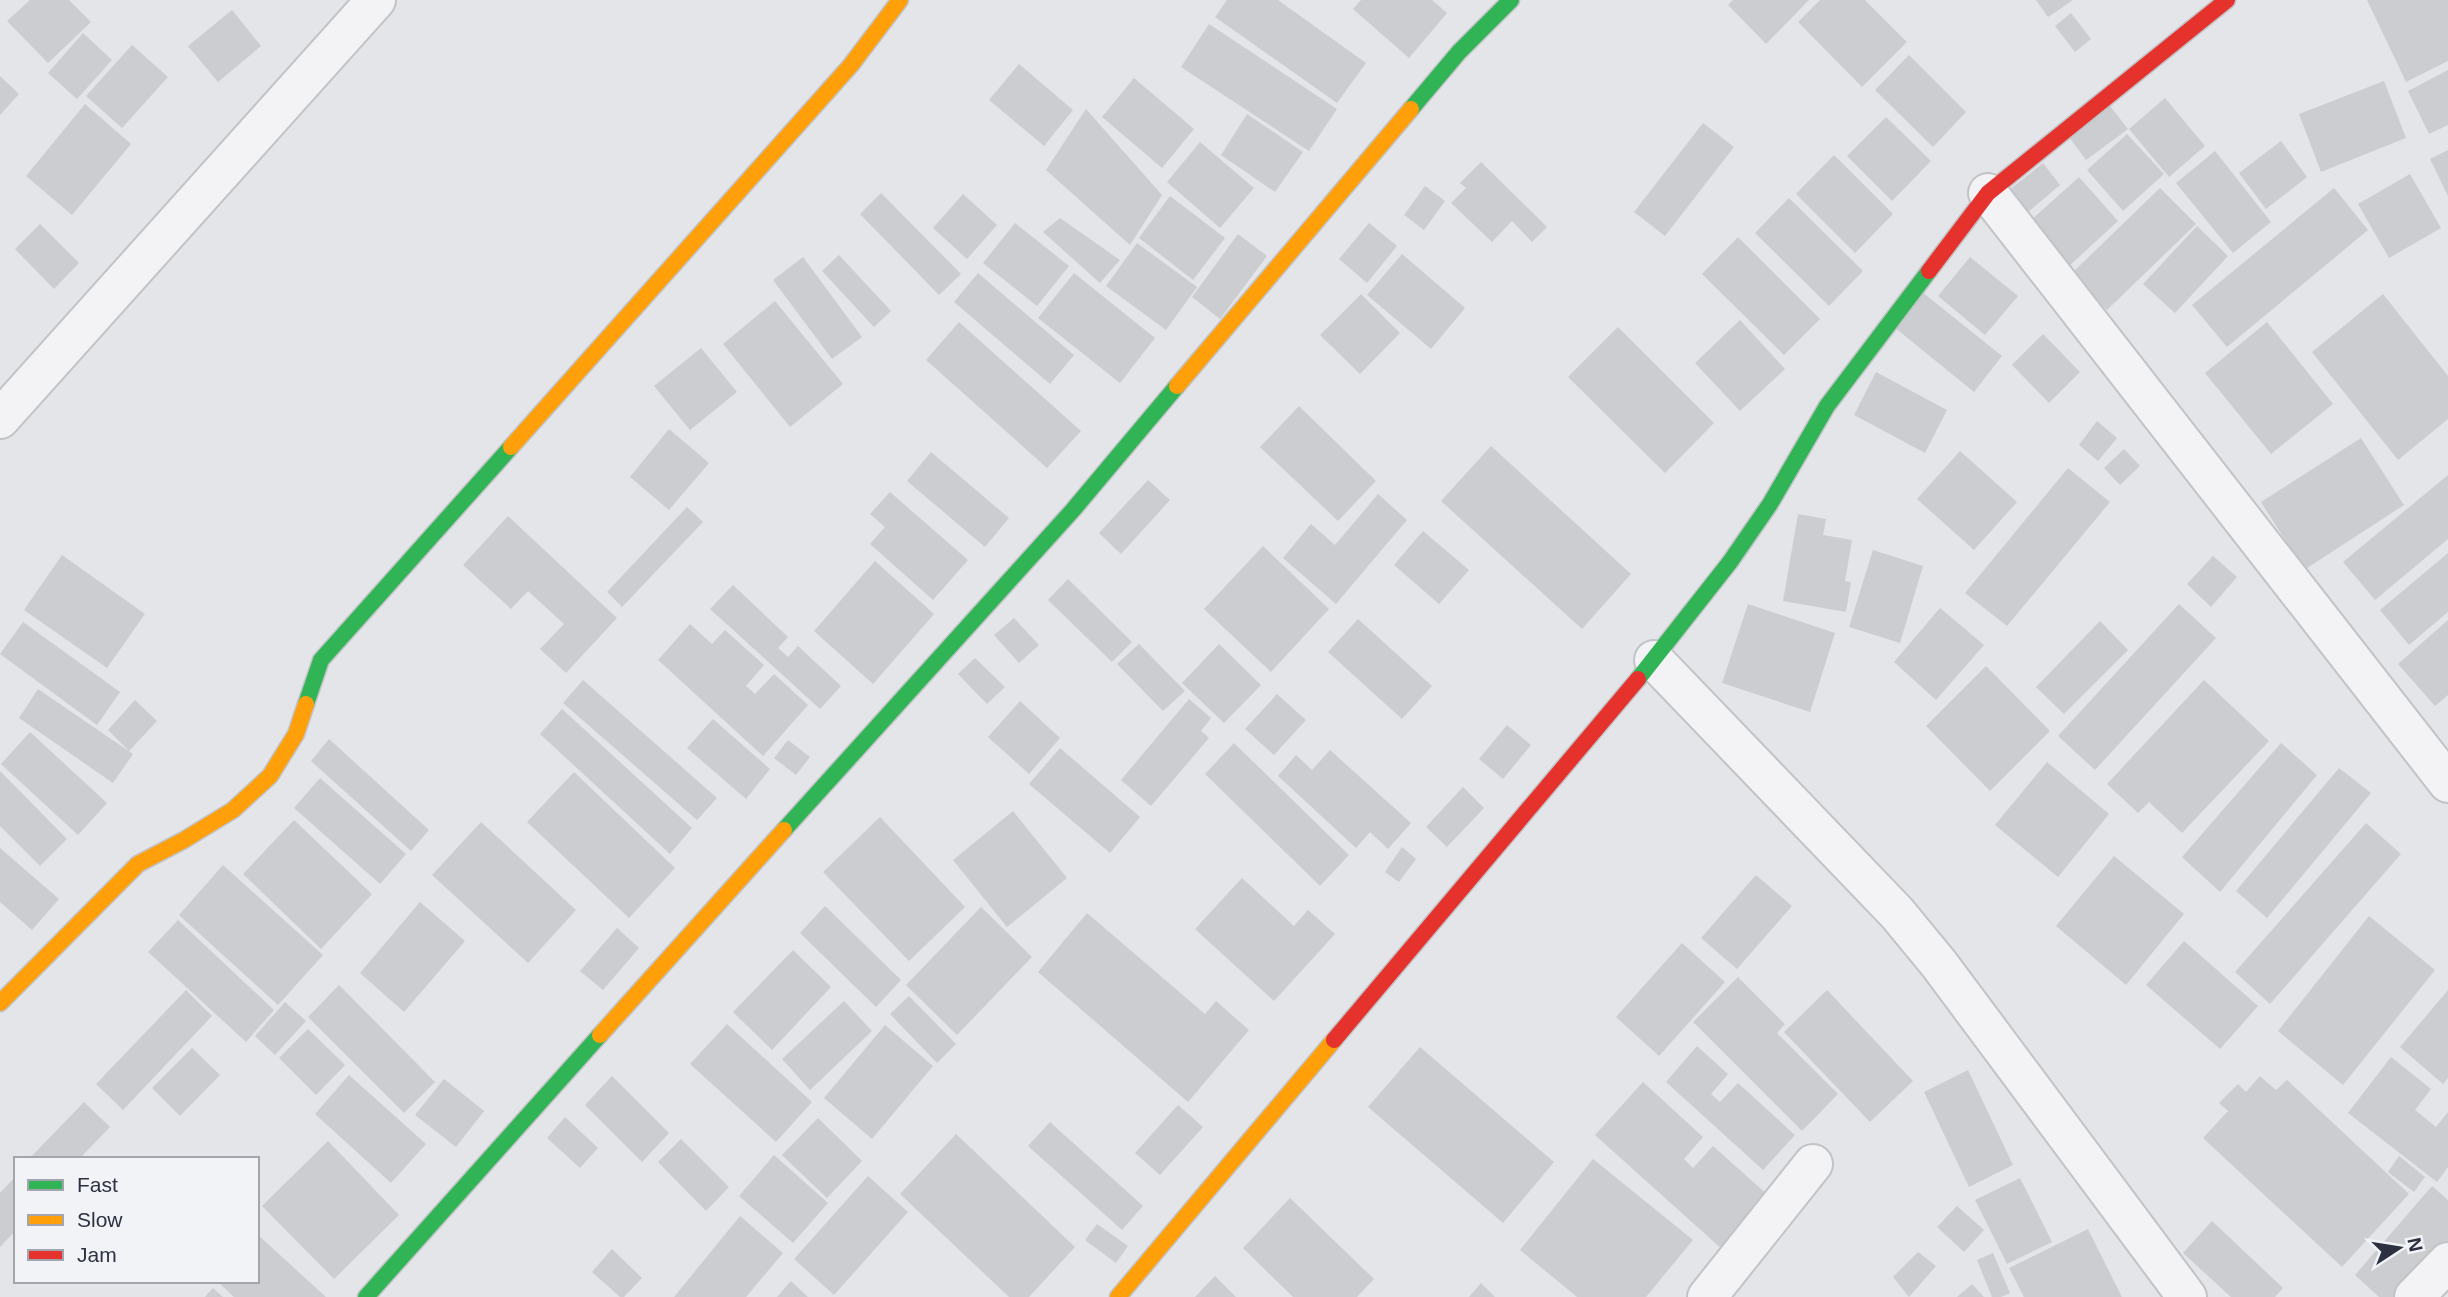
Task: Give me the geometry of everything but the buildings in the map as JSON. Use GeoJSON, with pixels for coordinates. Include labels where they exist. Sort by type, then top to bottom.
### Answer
{"type":"FeatureCollection","features":[{"type":"Feature","properties":{"kind":"street"},"geometry":{"type":"LineString","coordinates":[[0,419],[376,0]]}},
{"type":"Feature","properties":{"kind":"street"},"geometry":{"type":"LineString","coordinates":[[0,1003],[138,864],[233,810],[270,776],[296,734],[321,660],[850,65],[900,0]]}},
{"type":"Feature","properties":{"kind":"street"},"geometry":{"type":"LineString","coordinates":[[366,1297],[981,610],[1066,519],[1459,52],[1511,0]]}},
{"type":"Feature","properties":{"kind":"street"},"geometry":{"type":"LineString","coordinates":[[1118,1297],[1654,660],[1730,562],[1770,505],[1827,406],[1988,193],[2227,0]]}},
{"type":"Feature","properties":{"kind":"street"},"geometry":{"type":"LineString","coordinates":[[1988,193],[2448,783]]}},
{"type":"Feature","properties":{"kind":"street"},"geometry":{"type":"LineString","coordinates":[[1654,660],[1897,913],[1939,964],[2187,1297]]}},
{"type":"Feature","properties":{"kind":"street"},"geometry":{"type":"LineString","coordinates":[[1707,1297],[1813,1164]]}},
{"type":"Feature","properties":{"kind":"street"},"geometry":{"type":"LineString","coordinates":[[2414,1297],[2448,1262]]}},
{"type":"Feature","properties":{"kind":"traffic: fast"},"geometry":{"type":"LineString","coordinates":[[1411,109],[1459,52],[1511,0]]}},
{"type":"Feature","properties":{"kind":"traffic: fast"},"geometry":{"type":"LineString","coordinates":[[1638,679],[1730,562],[1770,504],[1827,406],[1929,271]]}},
{"type":"Feature","properties":{"kind":"traffic: fast"},"geometry":{"type":"LineString","coordinates":[[784,830],[1073,510],[1177,386]]}},
{"type":"Feature","properties":{"kind":"traffic: fast"},"geometry":{"type":"LineString","coordinates":[[306,704],[321,660],[511,447]]}},
{"type":"Feature","properties":{"kind":"traffic: fast"},"geometry":{"type":"LineString","coordinates":[[366,1297],[600,1035]]}},
{"type":"Feature","properties":{"kind":"traffic: slow"},"geometry":{"type":"LineString","coordinates":[[511,447],[851,65],[900,0]]}},
{"type":"Feature","properties":{"kind":"traffic: slow"},"geometry":{"type":"LineString","coordinates":[[1177,386],[1411,109]]}},
{"type":"Feature","properties":{"kind":"traffic: slow"},"geometry":{"type":"LineString","coordinates":[[0,1003],[138,864],[233,810],[270,776],[296,734],[306,704]]}},
{"type":"Feature","properties":{"kind":"traffic: slow"},"geometry":{"type":"LineString","coordinates":[[600,1035],[784,830]]}},
{"type":"Feature","properties":{"kind":"traffic: slow"},"geometry":{"type":"LineString","coordinates":[[1118,1297],[1334,1040]]}},
{"type":"Feature","properties":{"kind":"traffic: jam"},"geometry":{"type":"LineString","coordinates":[[1929,271],[1988,193],[2227,0]]}},
{"type":"Feature","properties":{"kind":"traffic: jam"},"geometry":{"type":"LineString","coordinates":[[1334,1040],[1638,679]]}}]}
